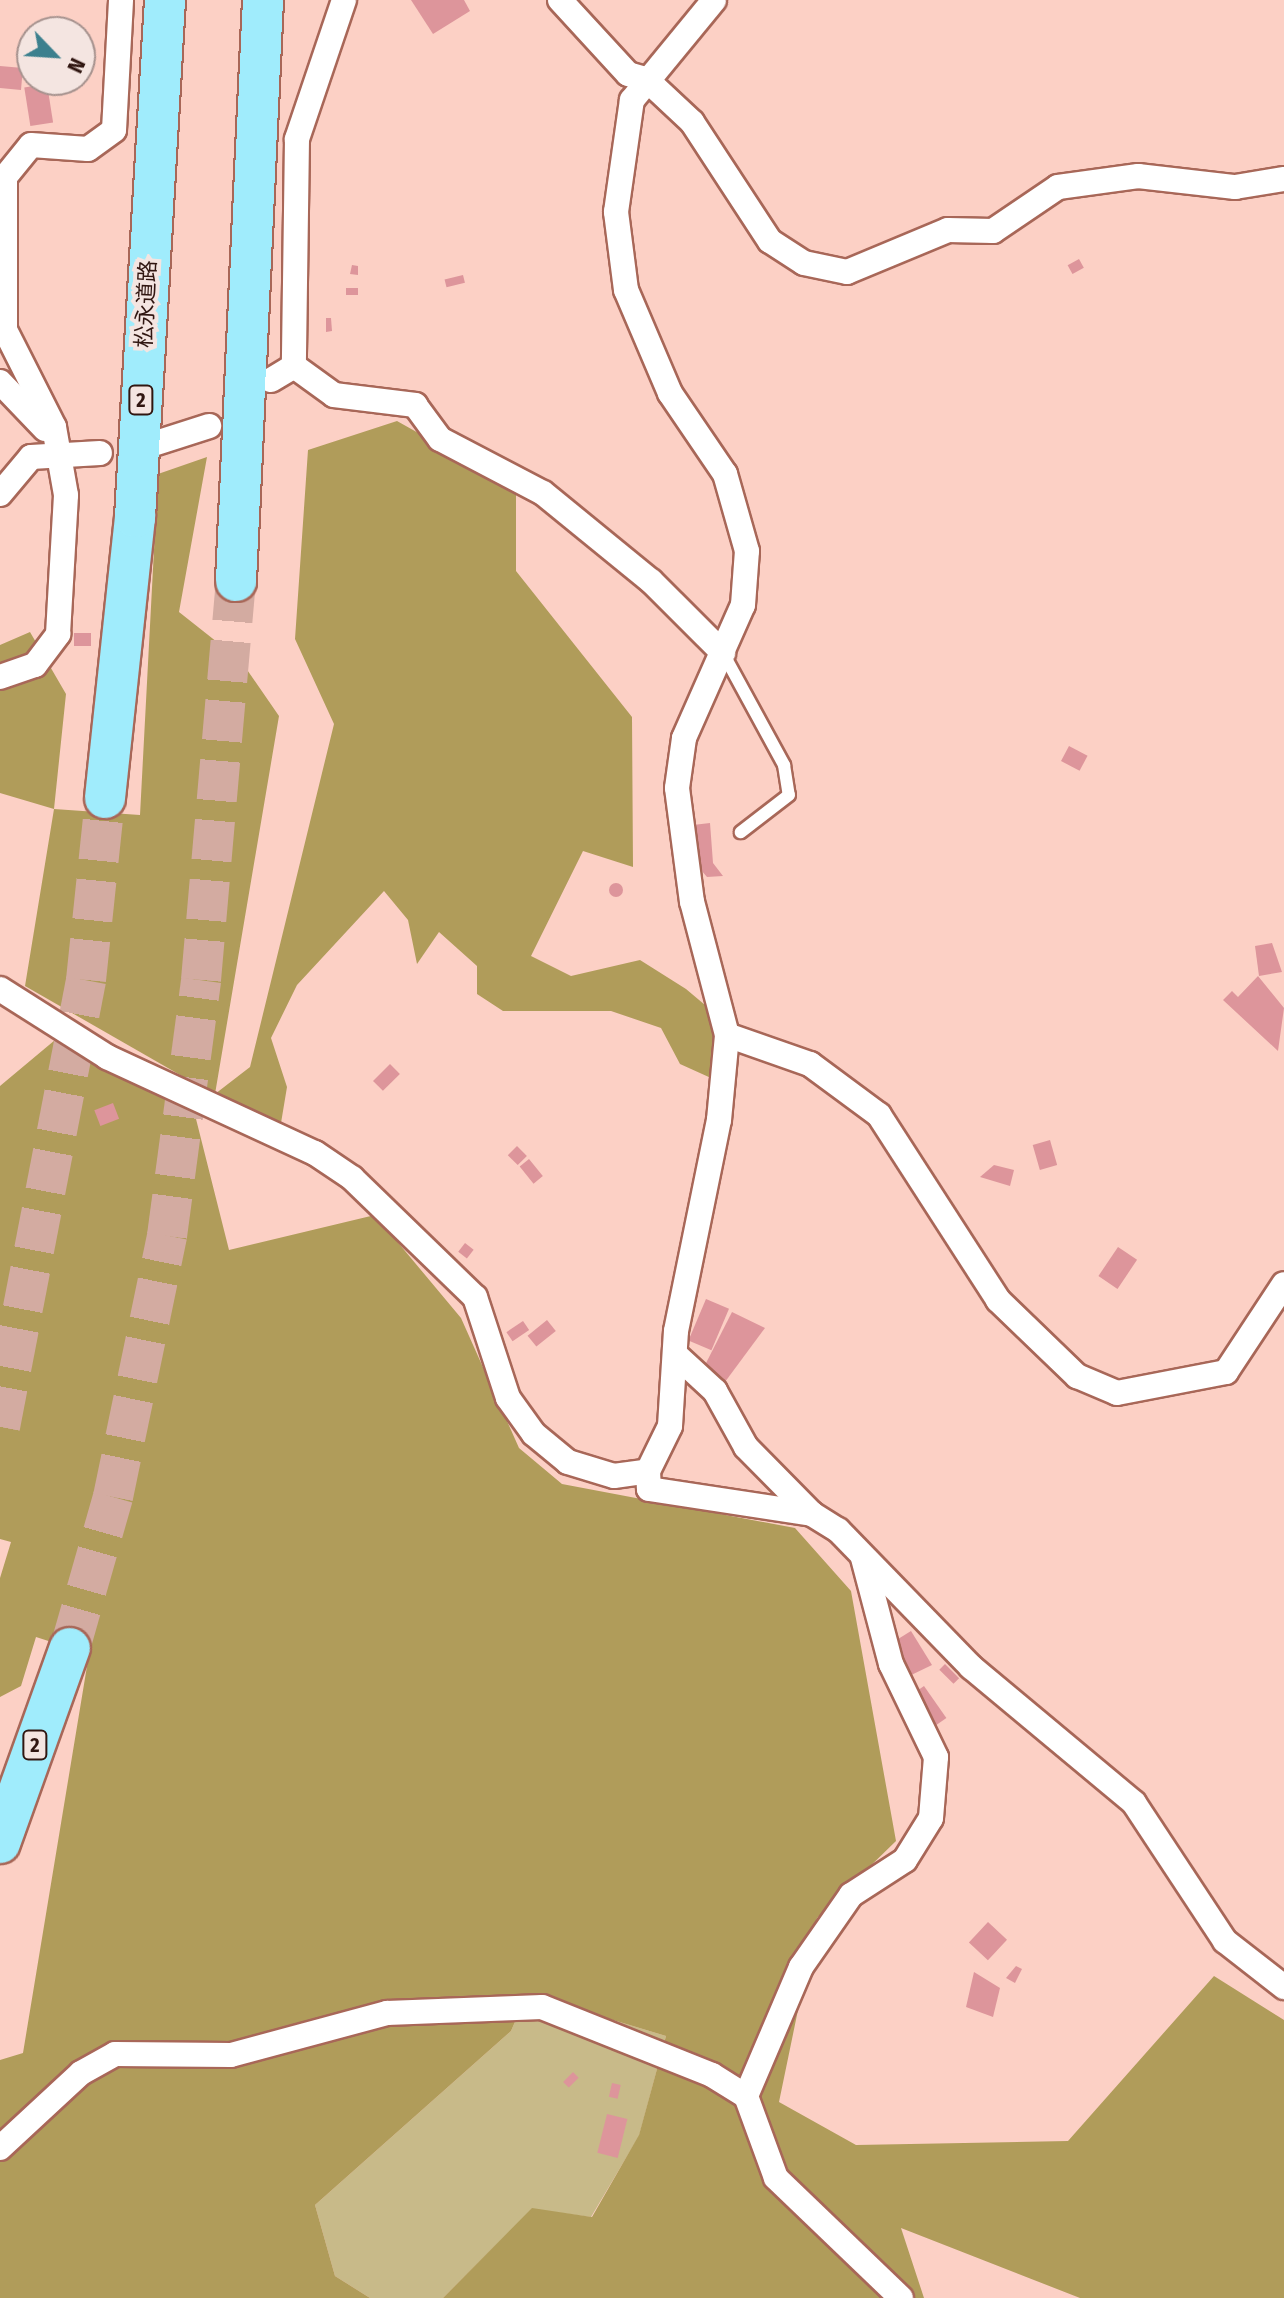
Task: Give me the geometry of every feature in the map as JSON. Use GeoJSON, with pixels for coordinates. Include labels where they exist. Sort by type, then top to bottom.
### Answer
{"type":"FeatureCollection","features":[{"type":"Feature","properties":{"kind":"highway","name":"松永道路"},"geometry":{"type":"LineString","coordinates":[[105,798],[135,517],[165,0]]}},
{"type":"Feature","properties":{"kind":"highway"},"geometry":{"type":"LineString","coordinates":[[236,581],[278,140],[263,0]]}},
{"type":"Feature","properties":{"kind":"highway","name":"2"},"geometry":{"type":"LineString","coordinates":[[0,1843],[70,1648]]}},
{"type":"Feature","properties":{"kind":"street"},"geometry":{"type":"LineString","coordinates":[[0,677],[35,665],[58,634],[66,495],[54,427],[5,330],[5,177],[31,145],[88,149],[114,130],[121,0]]}},
{"type":"Feature","properties":{"kind":"street"},"geometry":{"type":"LineString","coordinates":[[294,366],[278,140],[344,0]]}},
{"type":"Feature","properties":{"kind":"street"},"geometry":{"type":"LineString","coordinates":[[560,0],[628,74],[646,79],[692,122],[770,241],[804,263],[847,272],[948,230],[993,231],[1058,187],[1138,176],[1235,187],[1284,179]]}},
{"type":"Feature","properties":{"kind":"street"},"geometry":{"type":"LineString","coordinates":[[714,0],[646,79],[632,100],[623,137],[616,212],[626,290],[670,393],[725,474],[747,551],[743,605],[684,738],[677,788],[692,902],[727,1035],[719,1120],[676,1355],[670,1426],[648,1471],[649,1489],[812,1514]]}},
{"type":"Feature","properties":{"kind":"street"},"geometry":{"type":"LineString","coordinates":[[294,366],[334,395],[415,405],[440,439],[543,493],[651,581],[723,653]]}},
{"type":"Feature","properties":{"kind":"street"},"geometry":{"type":"LineString","coordinates":[[271,380],[294,366]]}},
{"type":"Feature","properties":{"kind":"street"},"geometry":{"type":"LineString","coordinates":[[0,382],[39,419],[56,452]]}},
{"type":"Feature","properties":{"kind":"street"},"geometry":{"type":"LineString","coordinates":[[153,444],[209,426]]}},
{"type":"Feature","properties":{"kind":"street"},"geometry":{"type":"LineString","coordinates":[[0,494],[31,457],[56,452],[100,453]]}},
{"type":"Feature","properties":{"kind":"street"},"geometry":{"type":"LineString","coordinates":[[0,989],[107,1057],[315,1153],[352,1178],[475,1297],[508,1398],[534,1434],[568,1462],[614,1476],[648,1471]]}},
{"type":"Feature","properties":{"kind":"street"},"geometry":{"type":"LineString","coordinates":[[727,1035],[810,1064],[879,1115],[998,1300],[1077,1376],[1117,1393],[1226,1372],[1284,1284]]}},
{"type":"Feature","properties":{"kind":"street"},"geometry":{"type":"LineString","coordinates":[[676,1355],[715,1391],[746,1447],[812,1514],[862,1555],[971,1667],[1134,1803],[1225,1941],[1284,1987]]}},
{"type":"Feature","properties":{"kind":"street"},"geometry":{"type":"LineString","coordinates":[[746,2096],[801,1967],[851,1895],[905,1860],[931,1818],[936,1757],[891,1664],[862,1555]]}},
{"type":"Feature","properties":{"kind":"street"},"geometry":{"type":"LineString","coordinates":[[0,2148],[81,2073],[115,2054],[231,2055],[387,2013],[542,2007],[712,2075],[746,2096],[776,2178],[901,2298]]}},
{"type":"Feature","properties":{"kind":"lane"},"geometry":{"type":"LineString","coordinates":[[723,653],[784,765],[789,795],[741,832]]}},
{"type":"Feature","properties":{"kind":"shaded area"},"geometry":{"type":"Polygon","coordinates":[[[397,421],[516,488],[516,571],[632,717],[633,867],[583,851],[531,956],[571,976],[640,960],[686,989],[705,1005],[717,1039],[711,1078],[680,1064],[661,1028],[611,1011],[503,1011],[477,994],[477,966],[439,932],[417,964],[408,920],[384,891],[297,985],[271,1038],[287,1087],[281,1123],[215,1095],[25,986],[54,809],[140,815],[158,474],[207,457],[179,612],[241,661],[279,716],[215,1094],[250,1067],[334,724],[295,639],[308,450],[397,421]]]}},
{"type":"Feature","properties":{"kind":"shaded area"},"geometry":{"type":"Polygon","coordinates":[[[30,632],[66,694],[54,809],[0,793],[0,645],[30,632]]]}},
{"type":"Feature","properties":{"kind":"shaded area"},"geometry":{"type":"Polygon","coordinates":[[[55,1040],[193,1107],[229,1250],[375,1215],[461,1318],[519,1448],[562,1484],[795,1528],[851,1591],[896,1841],[817,1918],[779,2102],[856,2145],[1068,2141],[1214,1976],[1284,2020],[1284,2298],[1080,2298],[901,2228],[924,2298],[443,2298],[532,2208],[592,2217],[639,2135],[666,2036],[527,1994],[511,2031],[315,2205],[335,2276],[370,2298],[0,2298],[0,2060],[23,2053],[89,1654],[36,1637],[21,1686],[0,1697],[0,1578],[11,1542],[0,1539],[0,1086],[55,1040]]]}},
{"type":"Feature","properties":{"kind":"shaded area"},"geometry":{"type":"Polygon","coordinates":[[[527,1994],[666,2036],[639,2136],[591,2217],[532,2209],[443,2298],[370,2298],[335,2276],[315,2205],[511,2031],[527,1994]]]}},
{"type":"Feature","properties":{"kind":"building"},"geometry":{"type":"Polygon","coordinates":[[[411,0],[464,0],[470,11],[433,34],[411,0]]]}},
{"type":"Feature","properties":{"kind":"building"},"geometry":{"type":"Polygon","coordinates":[[[0,66],[16,67],[16,89],[0,88],[0,66]]]}},
{"type":"Feature","properties":{"kind":"building"},"geometry":{"type":"Polygon","coordinates":[[[26,96],[49,96],[53,123],[30,126],[26,96]]]}},
{"type":"Feature","properties":{"kind":"building"},"geometry":{"type":"Polygon","coordinates":[[[1079,259],[1084,268],[1072,274],[1068,265],[1079,259]]]}},
{"type":"Feature","properties":{"kind":"building"},"geometry":{"type":"Polygon","coordinates":[[[352,265],[358,266],[358,275],[350,274],[352,265]]]}},
{"type":"Feature","properties":{"kind":"building"},"geometry":{"type":"Polygon","coordinates":[[[463,275],[465,283],[446,287],[445,280],[463,275]]]}},
{"type":"Feature","properties":{"kind":"building"},"geometry":{"type":"Polygon","coordinates":[[[346,288],[358,288],[358,295],[346,295],[346,288]]]}},
{"type":"Feature","properties":{"kind":"building"},"geometry":{"type":"Polygon","coordinates":[[[326,318],[331,318],[332,331],[326,332],[326,318]]]}},
{"type":"Feature","properties":{"kind":"building"},"geometry":{"type":"Polygon","coordinates":[[[74,633],[91,633],[91,646],[74,646],[74,633]]]}},
{"type":"Feature","properties":{"kind":"building"},"geometry":{"type":"Polygon","coordinates":[[[1069,746],[1088,756],[1080,771],[1061,761],[1069,746]]]}},
{"type":"Feature","properties":{"kind":"building"},"geometry":{"type":"Polygon","coordinates":[[[710,823],[713,863],[723,876],[707,877],[696,864],[693,825],[710,823]]]}},
{"type":"Feature","properties":{"kind":"building"},"geometry":{"type":"Polygon","coordinates":[[[616,883],[623,890],[616,897],[609,890],[616,883]]]}},
{"type":"Feature","properties":{"kind":"building"},"geometry":{"type":"Polygon","coordinates":[[[1272,943],[1282,972],[1259,976],[1255,946],[1272,943]]]}},
{"type":"Feature","properties":{"kind":"building"},"geometry":{"type":"Polygon","coordinates":[[[1258,976],[1284,1008],[1278,1051],[1223,1000],[1232,991],[1238,997],[1258,976]]]}},
{"type":"Feature","properties":{"kind":"building"},"geometry":{"type":"Polygon","coordinates":[[[390,1064],[400,1074],[383,1091],[373,1081],[390,1064]]]}},
{"type":"Feature","properties":{"kind":"building"},"geometry":{"type":"Polygon","coordinates":[[[113,1103],[119,1119],[100,1126],[94,1110],[113,1103]]]}},
{"type":"Feature","properties":{"kind":"building"},"geometry":{"type":"Polygon","coordinates":[[[1050,1140],[1057,1165],[1040,1170],[1033,1145],[1050,1140]]]}},
{"type":"Feature","properties":{"kind":"building"},"geometry":{"type":"Polygon","coordinates":[[[517,1146],[527,1156],[518,1165],[508,1155],[517,1146]]]}},
{"type":"Feature","properties":{"kind":"building"},"geometry":{"type":"Polygon","coordinates":[[[529,1159],[543,1176],[534,1184],[520,1167],[529,1159]]]}},
{"type":"Feature","properties":{"kind":"building"},"geometry":{"type":"Polygon","coordinates":[[[994,1165],[1014,1170],[1010,1186],[980,1177],[994,1165]]]}},
{"type":"Feature","properties":{"kind":"building"},"geometry":{"type":"Polygon","coordinates":[[[465,1243],[474,1250],[467,1258],[458,1252],[465,1243]]]}},
{"type":"Feature","properties":{"kind":"building"},"geometry":{"type":"Polygon","coordinates":[[[1118,1247],[1137,1260],[1117,1289],[1098,1276],[1118,1247]]]}},
{"type":"Feature","properties":{"kind":"building"},"geometry":{"type":"Polygon","coordinates":[[[706,1299],[729,1309],[711,1350],[688,1340],[706,1299]]]}},
{"type":"Feature","properties":{"kind":"building"},"geometry":{"type":"Polygon","coordinates":[[[732,1312],[765,1328],[722,1386],[703,1369],[732,1312]]]}},
{"type":"Feature","properties":{"kind":"building"},"geometry":{"type":"Polygon","coordinates":[[[547,1320],[556,1331],[536,1347],[528,1336],[547,1320]]]}},
{"type":"Feature","properties":{"kind":"building"},"geometry":{"type":"Polygon","coordinates":[[[523,1321],[529,1330],[513,1341],[506,1332],[523,1321]]]}},
{"type":"Feature","properties":{"kind":"building"},"geometry":{"type":"Polygon","coordinates":[[[911,1631],[932,1665],[905,1678],[890,1644],[911,1631]]]}},
{"type":"Feature","properties":{"kind":"building"},"geometry":{"type":"Polygon","coordinates":[[[945,1664],[959,1678],[953,1684],[939,1670],[945,1664]]]}},
{"type":"Feature","properties":{"kind":"building"},"geometry":{"type":"Polygon","coordinates":[[[924,1686],[946,1718],[935,1726],[913,1694],[924,1686]]]}},
{"type":"Feature","properties":{"kind":"building"},"geometry":{"type":"Polygon","coordinates":[[[988,1922],[1007,1940],[988,1960],[969,1942],[988,1922]]]}},
{"type":"Feature","properties":{"kind":"building"},"geometry":{"type":"Polygon","coordinates":[[[1016,1966],[1022,1969],[1015,1983],[1006,1978],[1016,1966]]]}},
{"type":"Feature","properties":{"kind":"building"},"geometry":{"type":"Polygon","coordinates":[[[974,1972],[1000,1988],[993,2017],[966,2007],[974,1972]]]}},
{"type":"Feature","properties":{"kind":"building"},"geometry":{"type":"Polygon","coordinates":[[[573,2072],[579,2078],[569,2088],[563,2082],[573,2072]]]}},
{"type":"Feature","properties":{"kind":"building"},"geometry":{"type":"Polygon","coordinates":[[[612,2083],[621,2085],[618,2099],[609,2097],[612,2083]]]}},
{"type":"Feature","properties":{"kind":"building"},"geometry":{"type":"Polygon","coordinates":[[[607,2114],[627,2119],[618,2158],[597,2153],[607,2114]]]}},
{"type":"Feature","properties":{"kind":"tunnel"},"geometry":{"type":"LineString","coordinates":[[70,1648],[113,1497],[167,1236],[201,980],[236,581]]}},
{"type":"Feature","properties":{"kind":"tunnel"},"geometry":{"type":"LineString","coordinates":[[0,1427],[86,980],[105,798]]}}]}
